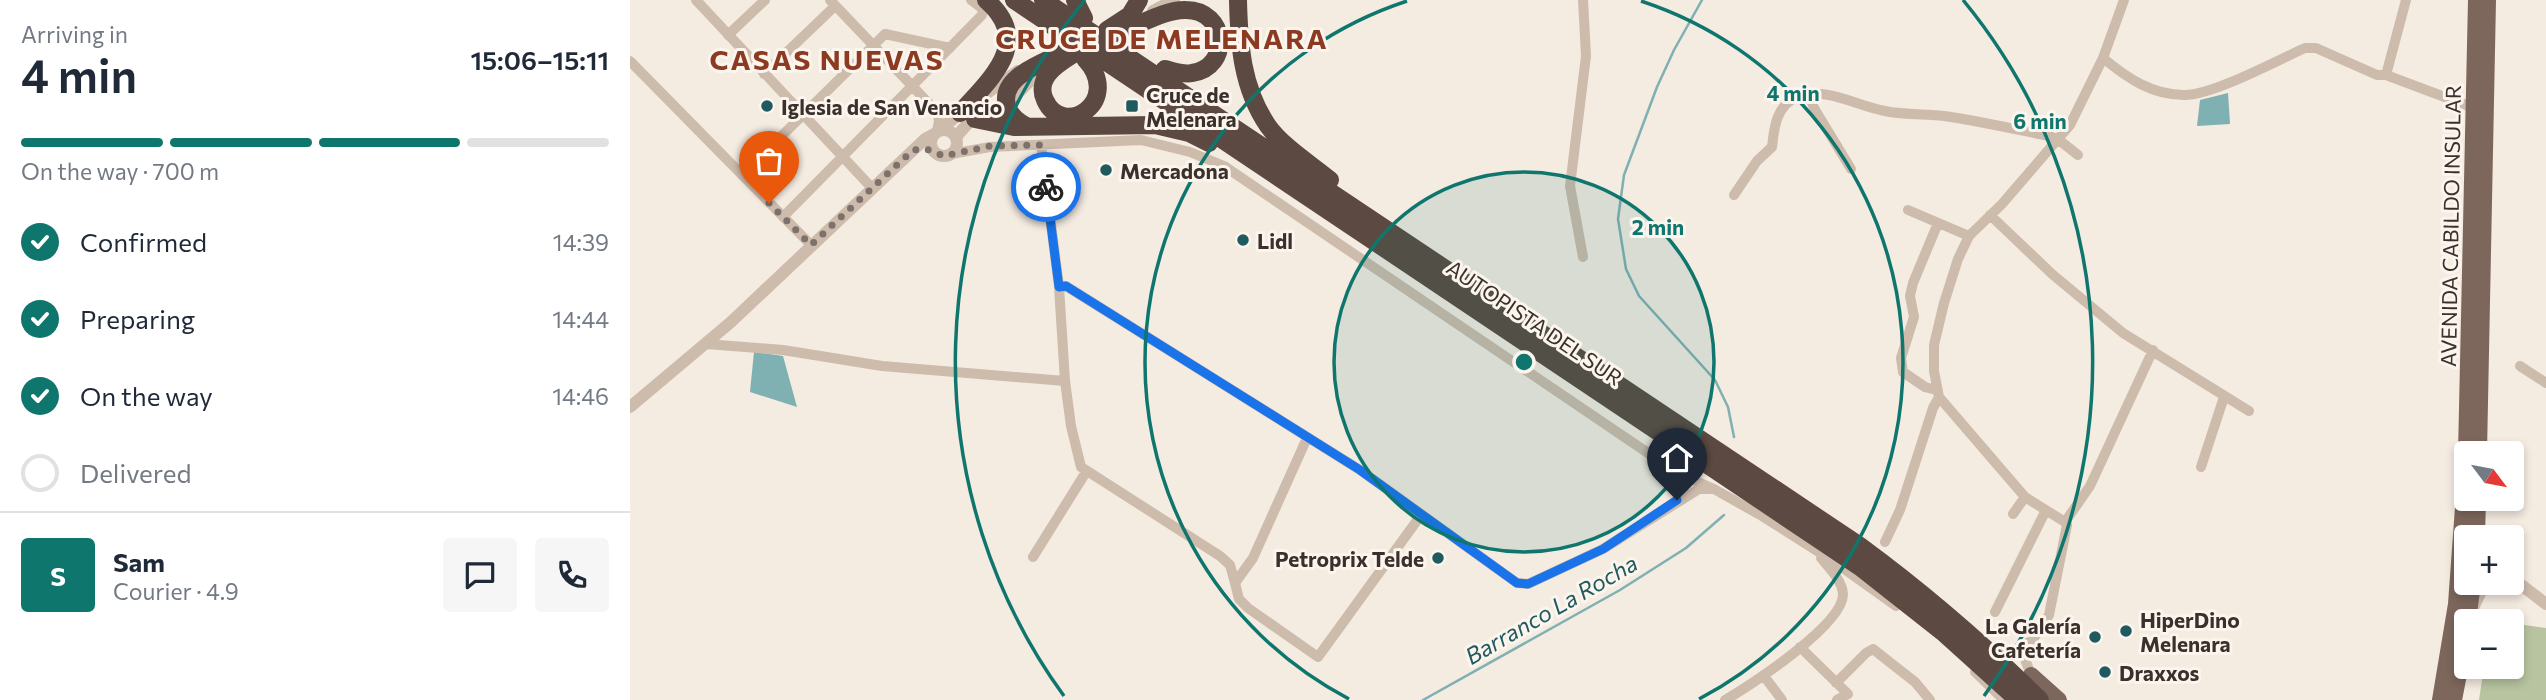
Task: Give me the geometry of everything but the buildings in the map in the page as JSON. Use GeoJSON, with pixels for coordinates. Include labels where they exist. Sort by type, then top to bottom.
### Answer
{"type":"FeatureCollection","features":[{"type":"Feature","properties":{"kind":"highway","name":"AUTOPISTA DEL SUR"},"geometry":{"type":"LineString","coordinates":[[1014,0],[1860,567],[1974,659],[2018,700]]}},
{"type":"Feature","properties":{"kind":"highway","name":"AUTOPISTA DEL SUR"},"geometry":{"type":"LineString","coordinates":[[1043,0],[1849,539],[1902,577],[1995,656],[2040,700]]}},
{"type":"Feature","properties":{"kind":"highway"},"geometry":{"type":"LineString","coordinates":[[1058,0],[1401,229],[1422,254]]}},
{"type":"Feature","properties":{"kind":"highway"},"geometry":{"type":"LineString","coordinates":[[1075,0],[1084,18]]}},
{"type":"Feature","properties":{"kind":"highway"},"geometry":{"type":"LineString","coordinates":[[1120,28],[1139,0]]}},
{"type":"Feature","properties":{"kind":"highway"},"geometry":{"type":"LineString","coordinates":[[1238,0],[1241,60],[1258,108],[1269,128],[1330,180]]}},
{"type":"Feature","properties":{"kind":"highway"},"geometry":{"type":"LineString","coordinates":[[989,3],[1086,48],[1212,144]]}},
{"type":"Feature","properties":{"kind":"highway"},"geometry":{"type":"LineString","coordinates":[[989,3],[1004,22],[1009,43],[1001,62],[968,116],[1006,126],[1156,125],[1189,132],[1276,184],[1316,204]]}},
{"type":"Feature","properties":{"kind":"highway"},"geometry":{"type":"LineString","coordinates":[[1120,28],[1184,9],[1200,11],[1214,22],[1221,37],[1218,54],[1207,67],[1192,73],[1165,69]]}},
{"type":"Feature","properties":{"kind":"highway"},"geometry":{"type":"LineString","coordinates":[[1060,56],[1043,83],[1043,95],[1049,107],[1057,114],[1076,116],[1092,107],[1099,89],[1086,48]]}},
{"type":"Feature","properties":{"kind":"highway"},"geometry":{"type":"LineString","coordinates":[[1026,126],[1013,117],[1007,104],[1009,88],[1015,79],[1026,71],[1060,56],[1086,48]]}},
{"type":"Feature","properties":{"kind":"highway"},"geometry":{"type":"LineString","coordinates":[[1705,463],[1762,516]]}},
{"type":"Feature","properties":{"kind":"highway"},"geometry":{"type":"LineString","coordinates":[[1902,577],[1940,596],[2031,675]]}},
{"type":"Feature","properties":{"kind":"main road","name":"AVENIDA CABILDO INSULAR"},"geometry":{"type":"LineString","coordinates":[[2466,441],[2476,0]]}},
{"type":"Feature","properties":{"kind":"main road","name":"AVENIDA CABILDO INSULAR"},"geometry":{"type":"LineString","coordinates":[[2479,441],[2488,0]]}},
{"type":"Feature","properties":{"kind":"main road"},"geometry":{"type":"LineString","coordinates":[[2448,697],[2465,511]]}},
{"type":"Feature","properties":{"kind":"main road"},"geometry":{"type":"LineString","coordinates":[[2031,675],[2059,700]]}},
{"type":"Feature","properties":{"kind":"main road"},"geometry":{"type":"LineString","coordinates":[[2448,697],[2454,677]]}},
{"type":"Feature","properties":{"kind":"street"},"geometry":{"type":"LineString","coordinates":[[696,0],[872,188]]}},
{"type":"Feature","properties":{"kind":"street"},"geometry":{"type":"LineString","coordinates":[[728,35],[765,0]]}},
{"type":"Feature","properties":{"kind":"street"},"geometry":{"type":"LineString","coordinates":[[783,217],[982,15],[989,3],[971,0]]}},
{"type":"Feature","properties":{"kind":"street"},"geometry":{"type":"LineString","coordinates":[[1086,48],[1174,0]]}},
{"type":"Feature","properties":{"kind":"street"},"geometry":{"type":"LineString","coordinates":[[1120,28],[1185,0]]}},
{"type":"Feature","properties":{"kind":"street"},"geometry":{"type":"LineString","coordinates":[[1583,0],[1586,56],[1570,186],[1583,257]]}},
{"type":"Feature","properties":{"kind":"street"},"geometry":{"type":"LineString","coordinates":[[1885,542],[1900,510],[1938,394],[1934,345],[1958,259],[1969,236],[2070,125],[2103,58],[2124,0]]}},
{"type":"Feature","properties":{"kind":"street"},"geometry":{"type":"LineString","coordinates":[[2386,75],[2406,0]]}},
{"type":"Feature","properties":{"kind":"street"},"geometry":{"type":"LineString","coordinates":[[764,74],[832,3],[937,112],[937,131],[931,140],[934,152]]}},
{"type":"Feature","properties":{"kind":"street"},"geometry":{"type":"LineString","coordinates":[[742,175],[885,34],[950,48]]}},
{"type":"Feature","properties":{"kind":"street"},"geometry":{"type":"LineString","coordinates":[[2103,58],[2135,82],[2150,89],[2185,95],[2231,81],[2305,48],[2316,48],[2377,75],[2386,75],[2474,108]]}},
{"type":"Feature","properties":{"kind":"street"},"geometry":{"type":"LineString","coordinates":[[951,154],[956,148],[956,139],[968,116],[1025,66],[1060,56]]}},
{"type":"Feature","properties":{"kind":"street"},"geometry":{"type":"LineString","coordinates":[[630,61],[811,245]]}},
{"type":"Feature","properties":{"kind":"street"},"geometry":{"type":"LineString","coordinates":[[1809,95],[1851,169]]}},
{"type":"Feature","properties":{"kind":"street"},"geometry":{"type":"LineString","coordinates":[[1734,195],[1757,161],[1772,147],[1774,123],[1785,105],[1796,98],[1809,95],[1832,96],[1884,111],[1944,116],[2049,136],[2059,140],[2078,155]]}},
{"type":"Feature","properties":{"kind":"street"},"geometry":{"type":"LineString","coordinates":[[630,407],[706,344],[913,150],[937,131],[968,116],[1007,104]]}},
{"type":"Feature","properties":{"kind":"street"},"geometry":{"type":"LineString","coordinates":[[937,131],[947,130],[956,139],[976,148]]}},
{"type":"Feature","properties":{"kind":"street"},"geometry":{"type":"LineString","coordinates":[[913,150],[926,149],[944,156],[976,148],[1151,142],[1211,159],[1679,474],[1714,489],[1762,516],[1865,583],[1920,624],[2004,700]]}},
{"type":"Feature","properties":{"kind":"street"},"geometry":{"type":"LineString","coordinates":[[1041,145],[1059,287],[1065,382],[1071,426],[1083,469],[1220,556],[1230,565],[1239,599],[1318,657],[1421,515]]}},
{"type":"Feature","properties":{"kind":"street"},"geometry":{"type":"LineString","coordinates":[[1908,210],[1969,236]]}},
{"type":"Feature","properties":{"kind":"street"},"geometry":{"type":"LineString","coordinates":[[1990,215],[2052,274],[2123,333],[2249,411]]}},
{"type":"Feature","properties":{"kind":"street"},"geometry":{"type":"LineString","coordinates":[[1938,223],[1913,283],[1910,296],[1914,317],[1901,358],[1903,372],[1938,394],[2025,497],[2067,525],[2049,615],[2026,650],[2025,659],[2031,675]]}},
{"type":"Feature","properties":{"kind":"street"},"geometry":{"type":"LineString","coordinates":[[1059,287],[1066,286],[1360,470],[1517,583],[1528,584],[1603,549],[1677,500],[1699,489],[1714,489]]}},
{"type":"Feature","properties":{"kind":"street"},"geometry":{"type":"LineString","coordinates":[[706,344],[783,350],[882,366],[1065,382]]}},
{"type":"Feature","properties":{"kind":"street"},"geometry":{"type":"LineString","coordinates":[[2065,522],[2090,486],[2153,350]]}},
{"type":"Feature","properties":{"kind":"street"},"geometry":{"type":"LineString","coordinates":[[2520,366],[2546,383]]}},
{"type":"Feature","properties":{"kind":"street"},"geometry":{"type":"LineString","coordinates":[[2201,467],[2224,397]]}},
{"type":"Feature","properties":{"kind":"street"},"geometry":{"type":"LineString","coordinates":[[1235,583],[1253,558],[1307,438]]}},
{"type":"Feature","properties":{"kind":"street"},"geometry":{"type":"LineString","coordinates":[[1033,557],[1083,469]]}},
{"type":"Feature","properties":{"kind":"street"},"geometry":{"type":"LineString","coordinates":[[1677,500],[1684,492],[1684,483],[1679,474]]}},
{"type":"Feature","properties":{"kind":"street"},"geometry":{"type":"LineString","coordinates":[[2013,514],[2025,497]]}},
{"type":"Feature","properties":{"kind":"street"},"geometry":{"type":"LineString","coordinates":[[1995,612],[2046,510]]}},
{"type":"Feature","properties":{"kind":"street"},"geometry":{"type":"LineString","coordinates":[[1724,700],[1764,676],[1826,624],[1840,607],[1843,593],[1840,582],[1815,552]]}},
{"type":"Feature","properties":{"kind":"street"},"geometry":{"type":"LineString","coordinates":[[2524,587],[2546,604]]}},
{"type":"Feature","properties":{"kind":"street"},"geometry":{"type":"LineString","coordinates":[[2002,650],[2016,650],[2035,638]]}},
{"type":"Feature","properties":{"kind":"street"},"geometry":{"type":"LineString","coordinates":[[1800,647],[1848,694],[1838,700]]}},
{"type":"Feature","properties":{"kind":"street"},"geometry":{"type":"LineString","coordinates":[[1836,683],[1873,649],[1915,682],[1930,700]]}},
{"type":"Feature","properties":{"kind":"street"},"geometry":{"type":"LineString","coordinates":[[1764,676],[1782,700]]}},
{"type":"Feature","properties":{"kind":"green space"},"geometry":{"type":"Polygon","coordinates":[[[2524,625],[2546,628],[2546,700],[2479,700],[2482,679],[2524,679],[2524,625]]]}},
{"type":"Feature","properties":{"kind":"water"},"geometry":{"type":"Polygon","coordinates":[[[2228,93],[2230,124],[2197,126],[2200,100],[2228,93]]]}},
{"type":"Feature","properties":{"kind":"water"},"geometry":{"type":"Polygon","coordinates":[[[754,352],[783,356],[797,407],[750,392],[754,352]]]}},
{"type":"Feature","properties":{"kind":"waterway","name":"Barranco La Rocha"},"geometry":{"type":"LineString","coordinates":[[1702,0],[1657,87],[1624,175],[1618,219],[1626,269],[1639,296],[1715,380],[1728,407],[1734,437]]}},
{"type":"Feature","properties":{"kind":"waterway","name":"Barranco La Rocha"},"geometry":{"type":"LineString","coordinates":[[1423,700],[1620,590],[1686,548],[1724,515]]}},
{"type":"Feature","properties":{"kind":"way so far"},"geometry":{"type":"LineString","coordinates":[[769,203],[811,245],[913,150],[926,149],[944,156],[990,146],[1041,145],[1046,187]]}},
{"type":"Feature","properties":{"kind":"place","name":"Iglesia de San Venancio"},"geometry":{"type":"Point","coordinates":[767,106]}},
{"type":"Feature","properties":{"kind":"place","name":"Cruce de Melenara"},"geometry":{"type":"Point","coordinates":[1132,106]}},
{"type":"Feature","properties":{"kind":"place","name":"Mercadona"},"geometry":{"type":"Point","coordinates":[1106,170]}},
{"type":"Feature","properties":{"kind":"place","name":"Lidl"},"geometry":{"type":"Point","coordinates":[1243,240]}},
{"type":"Feature","properties":{"kind":"place","name":"Petroprix Telde"},"geometry":{"type":"Point","coordinates":[1438,558]}},
{"type":"Feature","properties":{"kind":"place","name":"HiperDino Melenara"},"geometry":{"type":"Point","coordinates":[2126,631]}},
{"type":"Feature","properties":{"kind":"place","name":"La Galería Cafetería"},"geometry":{"type":"Point","coordinates":[2095,637]}},
{"type":"Feature","properties":{"kind":"place","name":"Draxxos"},"geometry":{"type":"Point","coordinates":[2105,672]}},
{"type":"Feature","properties":{"kind":"district","name":"CRUCE DE MELENARA"},"geometry":{"type":"Point","coordinates":[1162,38]}},
{"type":"Feature","properties":{"kind":"district","name":"CASAS NUEVAS"},"geometry":{"type":"Point","coordinates":[827,59]}},
{"type":"Feature","properties":{"kind":"route"},"geometry":{"type":"LineString","coordinates":[[1046,187],[1059,287],[1066,286],[1360,470],[1517,583],[1528,584],[1603,549],[1677,500]]}}]}
